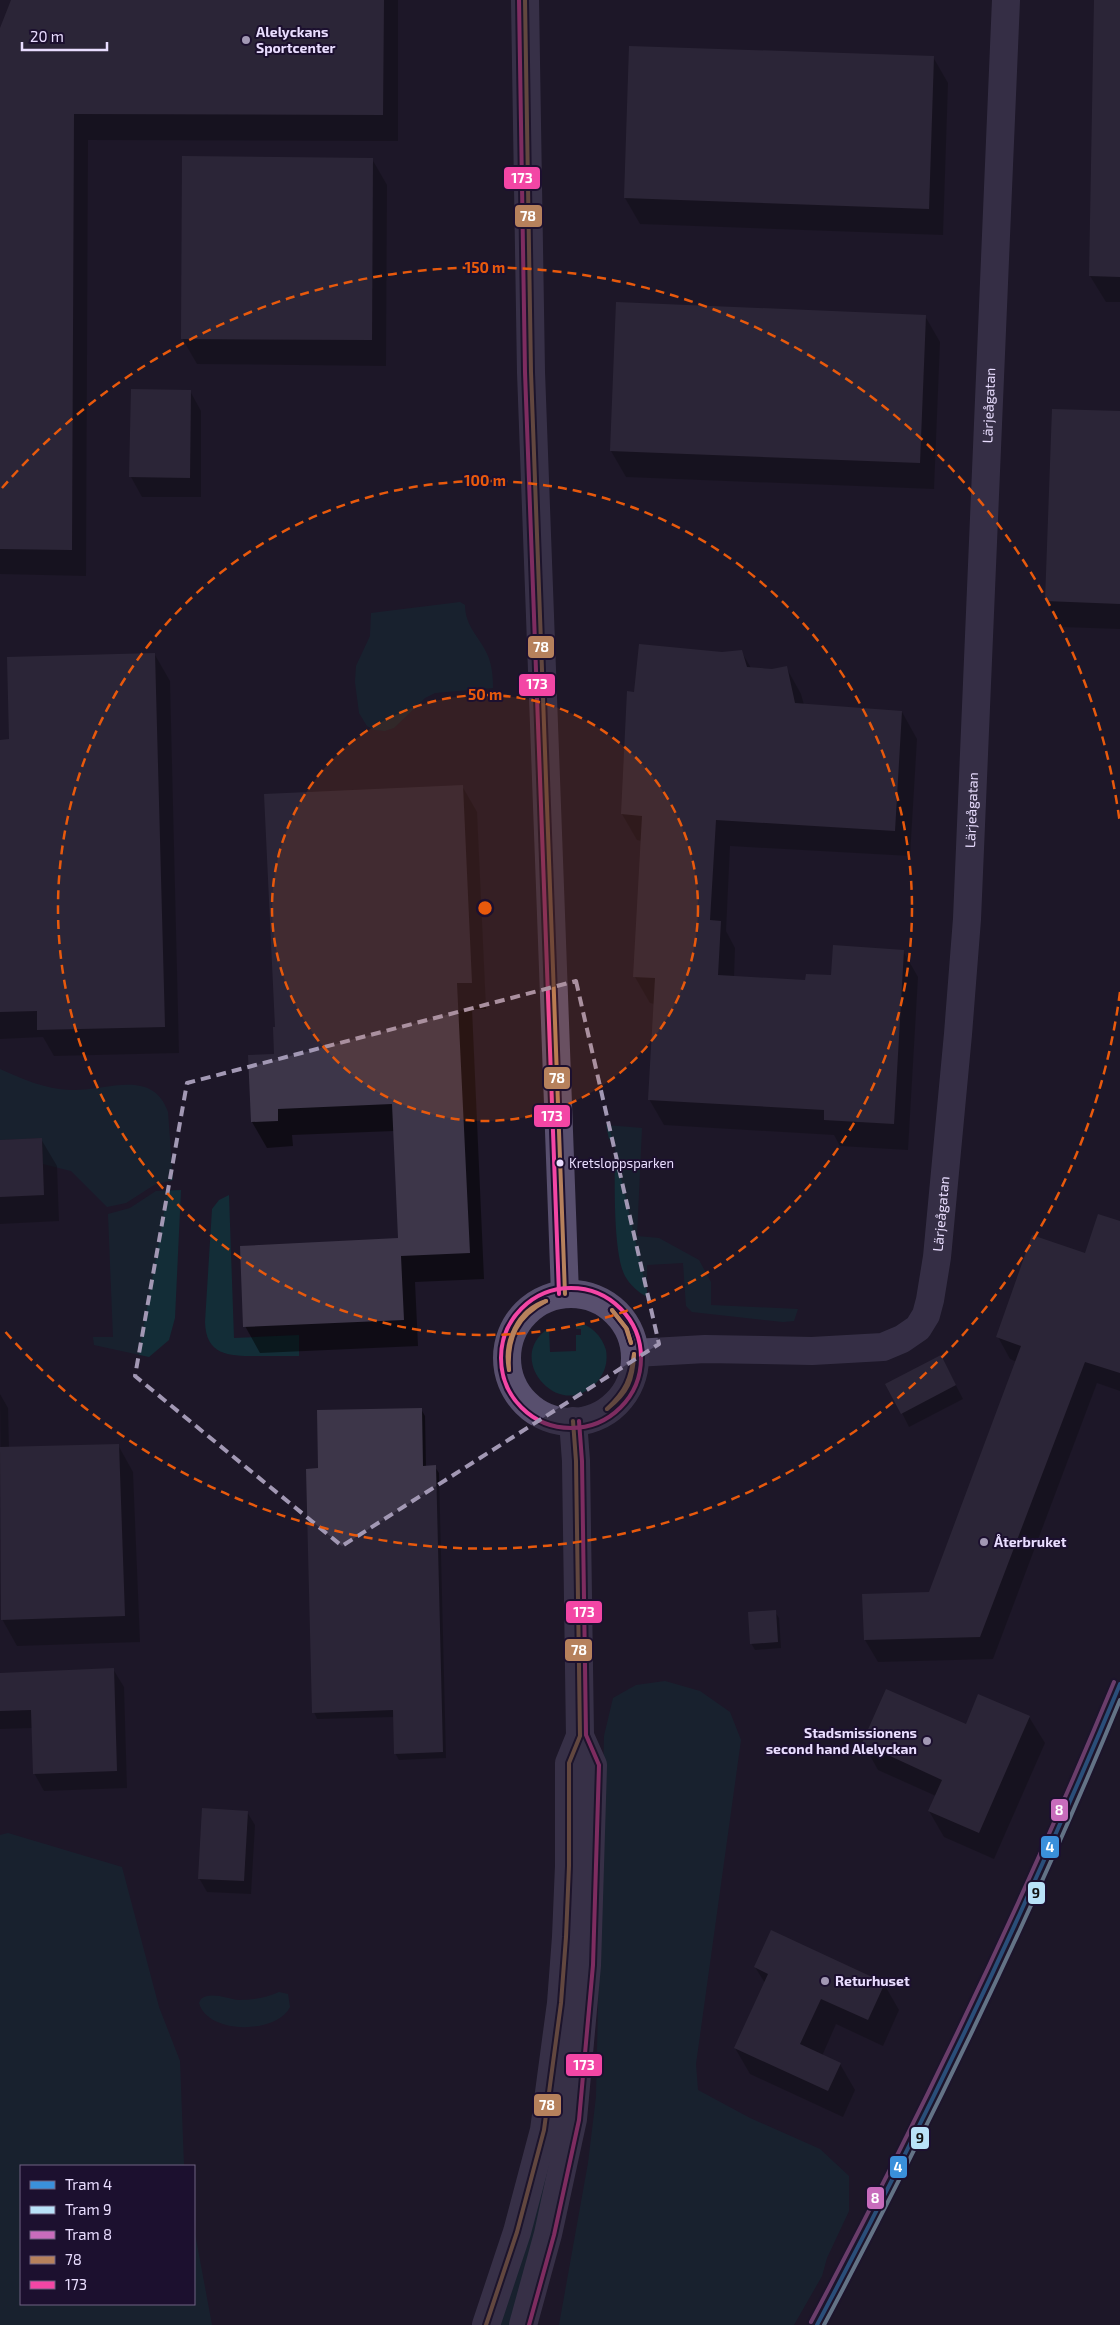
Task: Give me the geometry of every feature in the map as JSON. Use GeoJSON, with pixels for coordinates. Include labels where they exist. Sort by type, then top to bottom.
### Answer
{"type":"FeatureCollection","features":[{"type":"Feature","properties":{"kind":"street"},"geometry":{"type":"LineString","coordinates":[[525,0],[531,372],[565,1294]]}},
{"type":"Feature","properties":{"kind":"street","name":"Lärjeågatan"},"geometry":{"type":"LineString","coordinates":[[635,1352],[706,1349],[812,1351],[883,1347],[902,1339],[918,1328],[926,1315],[936,1257],[958,1034],[967,919],[1006,0]]}},
{"type":"Feature","properties":{"kind":"street"},"geometry":{"type":"LineString","coordinates":[[565,1294],[588,1296],[609,1306],[625,1324],[632,1338],[635,1352],[632,1378],[618,1400],[598,1415],[573,1421],[547,1417],[525,1402],[511,1380],[507,1362],[510,1338],[522,1317],[541,1302],[565,1294]]}},
{"type":"Feature","properties":{"kind":"street"},"geometry":{"type":"LineString","coordinates":[[523,2325],[548,2234],[573,2119],[588,1956],[593,1766],[580,1736],[576,1461],[573,1421]]}},
{"type":"Feature","properties":{"kind":"street"},"geometry":{"type":"LineString","coordinates":[[486,2325],[517,2232],[544,2130],[561,2003],[566,1937],[570,1866],[569,1763],[580,1736]]}},
{"type":"Feature","properties":{"kind":"highlighted area"},"geometry":{"type":"Polygon","coordinates":[[[576,981],[659,1344],[342,1546],[135,1376],[187,1083],[576,981]]]}},
{"type":"Feature","properties":{"kind":"shaded area"},"geometry":{"type":"Polygon","coordinates":[[[460,602],[465,605],[467,620],[488,656],[493,688],[435,693],[425,698],[394,728],[385,731],[374,730],[367,726],[359,713],[355,682],[356,666],[370,636],[371,613],[460,602]]]}},
{"type":"Feature","properties":{"kind":"shaded area"},"geometry":{"type":"Polygon","coordinates":[[[0,1069],[52,1088],[84,1090],[126,1085],[139,1086],[151,1090],[161,1098],[168,1112],[173,1180],[154,1185],[126,1203],[107,1207],[71,1171],[43,1164],[42,1138],[0,1140],[0,1069]]]}},
{"type":"Feature","properties":{"kind":"shaded area"},"geometry":{"type":"Polygon","coordinates":[[[606,1125],[642,1128],[637,1236],[659,1238],[699,1260],[711,1282],[711,1305],[798,1309],[794,1321],[783,1322],[692,1312],[686,1306],[683,1263],[647,1265],[647,1297],[637,1291],[625,1276],[618,1249],[615,1210],[615,1140],[609,1139],[606,1125]]]}},
{"type":"Feature","properties":{"kind":"shaded area"},"geometry":{"type":"Polygon","coordinates":[[[181,1190],[175,1318],[169,1340],[149,1357],[94,1345],[93,1337],[113,1337],[108,1214],[130,1208],[156,1191],[181,1190]]]}},
{"type":"Feature","properties":{"kind":"shaded area"},"geometry":{"type":"Polygon","coordinates":[[[229,1195],[234,1338],[299,1335],[299,1356],[228,1354],[214,1347],[209,1341],[205,1322],[212,1209],[219,1200],[229,1195]]]}},
{"type":"Feature","properties":{"kind":"shaded area"},"geometry":{"type":"Polygon","coordinates":[[[577,1322],[591,1328],[599,1336],[606,1350],[606,1363],[604,1371],[597,1382],[583,1393],[568,1395],[554,1391],[542,1382],[534,1369],[532,1355],[536,1341],[549,1328],[550,1352],[576,1351],[576,1335],[581,1335],[581,1329],[576,1329],[577,1322]]]}},
{"type":"Feature","properties":{"kind":"shaded area"},"geometry":{"type":"Polygon","coordinates":[[[665,1681],[700,1691],[730,1712],[741,1740],[696,2064],[698,2090],[750,2118],[820,2149],[849,2176],[849,2211],[827,2258],[822,2276],[794,2325],[559,2325],[588,2163],[596,2097],[604,1736],[613,1698],[636,1685],[665,1681]]]}},
{"type":"Feature","properties":{"kind":"shaded area"},"geometry":{"type":"Polygon","coordinates":[[[8,1833],[122,1867],[159,2007],[180,2061],[184,2165],[20,2165],[20,2305],[195,2305],[195,2233],[212,2325],[0,2325],[0,1835],[8,1833]]]}},
{"type":"Feature","properties":{"kind":"shaded area"},"geometry":{"type":"Polygon","coordinates":[[[279,1992],[288,1994],[290,2007],[283,2016],[258,2026],[243,2027],[215,2021],[205,2013],[199,2003],[201,1999],[209,1996],[244,2000],[264,1997],[279,1992]]]}},
{"type":"Feature","properties":{"kind":"shaded area"},"geometry":{"type":"Polygon","coordinates":[[[549,2142],[557,2144],[514,2325],[496,2325],[549,2142]]]}},
{"type":"Feature","properties":{"kind":"building"},"geometry":{"type":"Polygon","coordinates":[[[11,0],[384,0],[383,115],[74,114],[72,550],[0,549],[0,28],[11,0]]]}},
{"type":"Feature","properties":{"kind":"building"},"geometry":{"type":"Polygon","coordinates":[[[1094,0],[1120,0],[1120,277],[1089,276],[1094,0]]]}},
{"type":"Feature","properties":{"kind":"building"},"geometry":{"type":"Polygon","coordinates":[[[629,46],[934,56],[929,209],[624,198],[629,46]]]}},
{"type":"Feature","properties":{"kind":"building"},"geometry":{"type":"Polygon","coordinates":[[[182,156],[373,158],[372,340],[181,339],[182,156]]]}},
{"type":"Feature","properties":{"kind":"building"},"geometry":{"type":"Polygon","coordinates":[[[616,302],[926,315],[920,463],[610,451],[616,302]]]}},
{"type":"Feature","properties":{"kind":"building"},"geometry":{"type":"Polygon","coordinates":[[[131,389],[191,390],[190,478],[129,477],[131,389]]]}},
{"type":"Feature","properties":{"kind":"building"},"geometry":{"type":"Polygon","coordinates":[[[1052,409],[1120,411],[1120,604],[1045,601],[1052,409]]]}},
{"type":"Feature","properties":{"kind":"building"},"geometry":{"type":"Polygon","coordinates":[[[639,644],[722,652],[742,650],[747,667],[772,669],[787,666],[795,703],[902,711],[895,831],[716,820],[710,920],[721,921],[718,975],[805,980],[806,974],[831,975],[833,945],[904,950],[894,1124],[824,1120],[824,1110],[648,1100],[655,978],[633,977],[642,816],[621,814],[627,691],[634,692],[639,644]]]}},
{"type":"Feature","properties":{"kind":"building"},"geometry":{"type":"Polygon","coordinates":[[[155,653],[165,1027],[37,1030],[37,1011],[0,1012],[0,740],[9,739],[7,657],[155,653]]]}},
{"type":"Feature","properties":{"kind":"building"},"geometry":{"type":"Polygon","coordinates":[[[463,785],[472,983],[457,983],[470,1253],[401,1256],[404,1320],[243,1327],[240,1246],[398,1238],[392,1104],[278,1109],[278,1121],[251,1122],[248,1055],[274,1054],[273,1027],[275,1027],[264,794],[463,785]]]}},
{"type":"Feature","properties":{"kind":"building"},"geometry":{"type":"Polygon","coordinates":[[[42,1138],[44,1195],[0,1197],[0,1140],[42,1138]]]}},
{"type":"Feature","properties":{"kind":"building"},"geometry":{"type":"Polygon","coordinates":[[[1098,1214],[1120,1221],[1120,1373],[1085,1362],[980,1637],[864,1640],[862,1594],[929,1592],[1021,1346],[996,1337],[1032,1235],[1085,1253],[1098,1214]]]}},
{"type":"Feature","properties":{"kind":"building"},"geometry":{"type":"Polygon","coordinates":[[[941,1355],[956,1385],[901,1414],[885,1384],[941,1355]]]}},
{"type":"Feature","properties":{"kind":"building"},"geometry":{"type":"Polygon","coordinates":[[[422,1408],[423,1466],[436,1465],[443,1752],[394,1754],[393,1710],[312,1713],[306,1469],[318,1468],[317,1410],[422,1408]]]}},
{"type":"Feature","properties":{"kind":"building"},"geometry":{"type":"Polygon","coordinates":[[[119,1444],[125,1616],[1,1620],[0,1447],[119,1444]]]}},
{"type":"Feature","properties":{"kind":"building"},"geometry":{"type":"Polygon","coordinates":[[[776,1610],[778,1642],[750,1644],[748,1612],[776,1610]]]}},
{"type":"Feature","properties":{"kind":"building"},"geometry":{"type":"Polygon","coordinates":[[[114,1668],[117,1771],[33,1774],[31,1710],[0,1711],[0,1673],[114,1668]]]}},
{"type":"Feature","properties":{"kind":"building"},"geometry":{"type":"Polygon","coordinates":[[[886,1689],[966,1724],[978,1694],[1030,1716],[979,1833],[928,1811],[942,1780],[862,1743],[886,1689]]]}},
{"type":"Feature","properties":{"kind":"building"},"geometry":{"type":"Polygon","coordinates":[[[202,1808],[248,1811],[244,1881],[198,1879],[202,1808]]]}},
{"type":"Feature","properties":{"kind":"building"},"geometry":{"type":"Polygon","coordinates":[[[771,1930],[885,1983],[868,2020],[821,1999],[800,2044],[841,2063],[828,2091],[734,2048],[768,1974],[754,1967],[771,1930]]]}},
{"type":"Feature","properties":{"kind":"tram line","name":"8"},"geometry":{"type":"LineString","coordinates":[[811,2322],[893,2164],[1008,1925],[1080,1764],[1114,1682]]}},
{"type":"Feature","properties":{"kind":"tram line","name":"4"},"geometry":{"type":"LineString","coordinates":[[817,2325],[938,2088],[976,2008],[1050,1847],[1120,1684]]}},
{"type":"Feature","properties":{"kind":"tram line","name":"9"},"geometry":{"type":"LineString","coordinates":[[824,2325],[980,2016],[1052,1859],[1120,1700]]}},
{"type":"Feature","properties":{"kind":"transit line","name":"173"},"geometry":{"type":"LineString","coordinates":[[519,0],[525,372],[559,1294]]}},
{"type":"Feature","properties":{"kind":"transit line","name":"78"},"geometry":{"type":"LineString","coordinates":[[525,0],[531,372],[565,1294]]}},
{"type":"Feature","properties":{"kind":"transit line","name":"173"},"geometry":{"type":"LineString","coordinates":[[571,1288],[585,1289],[598,1293],[620,1309],[636,1331],[640,1344],[641,1358],[640,1372],[636,1385],[620,1407],[598,1423],[585,1427],[571,1428],[557,1427],[544,1423],[522,1407],[506,1385],[502,1372],[501,1358],[502,1344],[506,1331],[522,1309],[544,1293],[557,1289],[571,1288]]}},
{"type":"Feature","properties":{"kind":"transit line","name":"78"},"geometry":{"type":"LineString","coordinates":[[509,1370],[508,1349],[515,1328],[520,1319],[536,1305],[546,1301]]}},
{"type":"Feature","properties":{"kind":"transit line","name":"78"},"geometry":{"type":"LineString","coordinates":[[509,1370],[510,1348],[516,1329],[528,1314],[546,1301]]}},
{"type":"Feature","properties":{"kind":"transit line","name":"78"},"geometry":{"type":"LineString","coordinates":[[612,1310],[627,1329],[631,1343]]}},
{"type":"Feature","properties":{"kind":"transit line","name":"78"},"geometry":{"type":"LineString","coordinates":[[612,1310],[626,1328],[631,1343]]}},
{"type":"Feature","properties":{"kind":"transit line","name":"78"},"geometry":{"type":"LineString","coordinates":[[607,1409],[619,1396],[629,1378],[634,1354]]}},
{"type":"Feature","properties":{"kind":"transit line","name":"78"},"geometry":{"type":"LineString","coordinates":[[607,1409],[625,1391],[631,1379],[634,1354]]}},
{"type":"Feature","properties":{"kind":"transit line","name":"78"},"geometry":{"type":"LineString","coordinates":[[486,2325],[517,2232],[544,2130],[561,2003],[569,1866],[569,1763],[580,1736],[576,1461],[573,1421]]}},
{"type":"Feature","properties":{"kind":"transit line","name":"173"},"geometry":{"type":"LineString","coordinates":[[529,2325],[554,2235],[579,2120],[593,1965],[599,1765],[586,1735],[582,1461],[579,1421]]}},
{"type":"Feature","properties":{"kind":"place","name":"Alelyckans Sportcenter"},"geometry":{"type":"Point","coordinates":[246,40]}},
{"type":"Feature","properties":{"kind":"place","name":"Kretsloppsparken"},"geometry":{"type":"Point","coordinates":[560,1163]}},
{"type":"Feature","properties":{"kind":"place","name":"Återbruket"},"geometry":{"type":"Point","coordinates":[984,1542]}},
{"type":"Feature","properties":{"kind":"place","name":"Stadsmissionens second hand Alelyckan"},"geometry":{"type":"Point","coordinates":[927,1741]}},
{"type":"Feature","properties":{"kind":"place","name":"Returhuset"},"geometry":{"type":"Point","coordinates":[825,1981]}}]}
